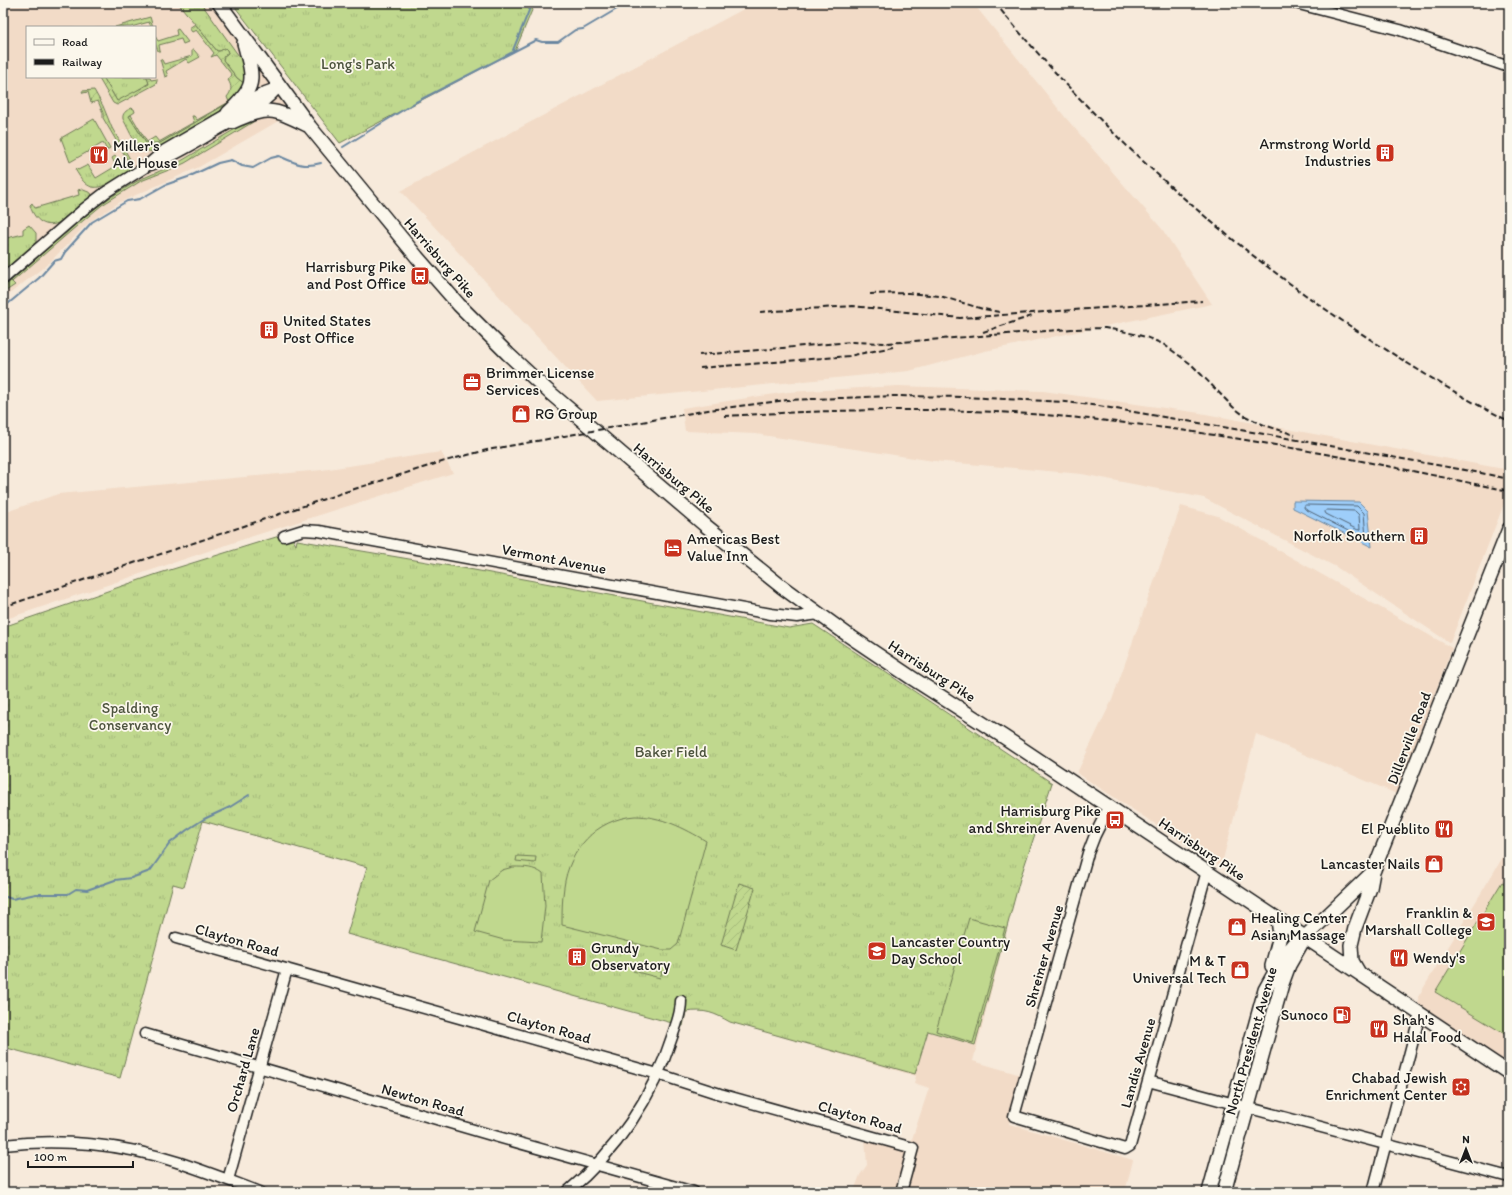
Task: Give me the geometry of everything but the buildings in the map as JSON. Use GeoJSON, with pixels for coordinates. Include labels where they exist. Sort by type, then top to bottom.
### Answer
{"type":"FeatureCollection","features":[{"type":"Feature","properties":{"kind":"main road","name":"Harrisburg Pike"},"geometry":{"type":"LineString","coordinates":[[219,3],[279,87],[417,257],[459,305],[548,391],[706,526],[782,587],[906,674],[1004,736],[1509,1073]]}},
{"type":"Feature","properties":{"kind":"main road"},"geometry":{"type":"LineString","coordinates":[[230,118],[248,92],[252,80],[250,65],[242,36]]}},
{"type":"Feature","properties":{"kind":"main road"},"geometry":{"type":"LineString","coordinates":[[230,118],[264,111],[274,111],[310,126]]}},
{"type":"Feature","properties":{"kind":"main road","name":"Dillerville Road"},"geometry":{"type":"LineString","coordinates":[[1305,937],[1373,872],[1509,529]]}},
{"type":"Feature","properties":{"kind":"main road"},"geometry":{"type":"LineString","coordinates":[[1360,974],[1352,961],[1351,945],[1355,928],[1370,888],[1373,872]]}},
{"type":"Feature","properties":{"kind":"main road"},"geometry":{"type":"LineString","coordinates":[[1266,990],[1280,936],[1278,919]]}},
{"type":"Feature","properties":{"kind":"main road","name":"North President Avenue"},"geometry":{"type":"LineString","coordinates":[[1209,1192],[1266,990],[1285,954],[1294,943],[1305,937]]}},
{"type":"Feature","properties":{"kind":"main road","name":"North President Avenue"},"geometry":{"type":"LineString","coordinates":[[1224,1192],[1285,974],[1305,937]]}},
{"type":"Feature","properties":{"kind":"street"},"geometry":{"type":"LineString","coordinates":[[1295,3],[1400,30],[1509,67]]}},
{"type":"Feature","properties":{"kind":"street"},"geometry":{"type":"LineString","coordinates":[[3,279],[84,209],[106,192],[144,168],[165,150],[269,98],[279,87]]}},
{"type":"Feature","properties":{"kind":"street","name":"Vermont Avenue"},"geometry":{"type":"LineString","coordinates":[[284,536],[303,530],[319,531],[757,612],[797,617],[819,614]]}},
{"type":"Feature","properties":{"kind":"street","name":"Shreiner Avenue"},"geometry":{"type":"LineString","coordinates":[[1014,1116],[1088,853],[1095,835],[1110,807]]}},
{"type":"Feature","properties":{"kind":"street","name":"Landis Avenue"},"geometry":{"type":"LineString","coordinates":[[1014,1116],[1125,1149],[1130,1146],[1207,871]]}},
{"type":"Feature","properties":{"kind":"street","name":"Clayton Road"},"geometry":{"type":"LineString","coordinates":[[176,938],[658,1074],[720,1094],[913,1148],[901,1192]]}},
{"type":"Feature","properties":{"kind":"street","name":"Orchard Lane"},"geometry":{"type":"LineString","coordinates":[[228,1180],[287,969]]}},
{"type":"Feature","properties":{"kind":"street"},"geometry":{"type":"LineString","coordinates":[[567,1192],[597,1164],[613,1146],[636,1115],[665,1060],[681,1011],[682,1002]]}},
{"type":"Feature","properties":{"kind":"street"},"geometry":{"type":"LineString","coordinates":[[1373,1192],[1420,1014]]}},
{"type":"Feature","properties":{"kind":"street","name":"Newton Road"},"geometry":{"type":"LineString","coordinates":[[145,1034],[498,1138],[597,1164],[610,1170],[694,1192]]}},
{"type":"Feature","properties":{"kind":"street"},"geometry":{"type":"LineString","coordinates":[[1148,1081],[1509,1177]]}},
{"type":"Feature","properties":{"kind":"street"},"geometry":{"type":"LineString","coordinates":[[3,1144],[33,1142],[72,1143],[124,1149],[177,1162],[260,1192]]}},
{"type":"Feature","properties":{"kind":"shaded area"},"geometry":{"type":"Polygon","coordinates":[[[3,3],[220,3],[304,106],[199,167],[120,202],[89,222],[49,263],[3,299],[3,3]]]}},
{"type":"Feature","properties":{"kind":"shaded area"},"geometry":{"type":"Polygon","coordinates":[[[755,3],[973,3],[1065,117],[1162,229],[1212,304],[985,351],[909,371],[597,401],[401,191],[755,3]]]}},
{"type":"Feature","properties":{"kind":"shaded area"},"geometry":{"type":"Polygon","coordinates":[[[898,386],[1043,391],[1200,413],[1509,470],[1509,491],[1450,643],[1336,567],[1204,498],[1082,474],[934,461],[756,434],[685,431],[682,408],[788,392],[898,386]]]}},
{"type":"Feature","properties":{"kind":"shaded area"},"geometry":{"type":"Polygon","coordinates":[[[441,452],[453,473],[253,536],[3,620],[3,513],[58,494],[322,470],[441,452]]]}},
{"type":"Feature","properties":{"kind":"shaded area"},"geometry":{"type":"Polygon","coordinates":[[[1181,506],[1218,516],[1452,648],[1397,794],[1256,734],[1221,867],[1077,773],[1112,700],[1181,506]]]}},
{"type":"Feature","properties":{"kind":"shaded area","name":"Lancaster Country Day School"},"geometry":{"type":"Polygon","coordinates":[[[787,835],[1020,879],[973,1061],[1021,1075],[1009,1124],[1133,1160],[1125,1192],[851,1192],[855,1188],[860,1175],[867,1165],[865,1139],[904,1151],[911,1142],[929,1088],[914,1083],[916,1076],[730,1022],[787,835]]]}},
{"type":"Feature","properties":{"kind":"shaded area","name":"Franklin & Marshall College"},"geometry":{"type":"Polygon","coordinates":[[[1509,847],[1509,1073],[1420,1014],[1418,997],[1509,847]]]}},
{"type":"Feature","properties":{"kind":"green space"},"geometry":{"type":"Polygon","coordinates":[[[178,3],[201,3],[246,66],[248,81],[245,90],[239,98],[218,115],[156,151],[144,150],[135,142],[123,119],[124,114],[131,108],[134,109],[135,112],[129,116],[146,143],[160,143],[228,103],[229,105],[240,95],[245,84],[237,78],[223,60],[224,56],[228,53],[227,50],[225,48],[217,51],[178,3]]]}},
{"type":"Feature","properties":{"kind":"green space","name":"Long's Park"},"geometry":{"type":"Polygon","coordinates":[[[232,3],[535,3],[515,51],[340,143],[232,3]]]}},
{"type":"Feature","properties":{"kind":"green space"},"geometry":{"type":"Polygon","coordinates":[[[150,17],[153,26],[151,26],[149,22],[135,26],[118,26],[150,17]]]}},
{"type":"Feature","properties":{"kind":"green space"},"geometry":{"type":"Polygon","coordinates":[[[195,24],[217,51],[225,48],[227,50],[228,53],[224,56],[223,60],[237,78],[245,84],[242,91],[229,105],[228,103],[160,143],[146,143],[129,116],[131,115],[147,142],[155,137],[159,142],[194,122],[192,116],[194,116],[197,120],[229,102],[227,97],[231,88],[228,80],[232,75],[216,55],[211,57],[214,53],[196,30],[192,32],[189,28],[195,24]]]}},
{"type":"Feature","properties":{"kind":"green space"},"geometry":{"type":"Polygon","coordinates":[[[178,29],[188,42],[183,44],[181,39],[159,45],[160,51],[158,51],[156,38],[158,41],[177,35],[176,30],[178,29]]]}},
{"type":"Feature","properties":{"kind":"green space"},"geometry":{"type":"Polygon","coordinates":[[[192,50],[194,50],[200,57],[189,63],[186,59],[166,71],[168,76],[165,77],[160,59],[164,64],[192,56],[192,50]]]}},
{"type":"Feature","properties":{"kind":"green space"},"geometry":{"type":"Polygon","coordinates":[[[99,78],[104,78],[117,101],[149,84],[147,78],[150,78],[151,80],[157,79],[156,84],[117,105],[113,103],[99,78]]]}},
{"type":"Feature","properties":{"kind":"green space"},"geometry":{"type":"Polygon","coordinates":[[[104,78],[147,78],[149,83],[127,97],[117,101],[104,78]]]}},
{"type":"Feature","properties":{"kind":"green space"},"geometry":{"type":"Polygon","coordinates":[[[94,90],[103,106],[112,128],[130,159],[127,159],[103,118],[103,113],[98,101],[91,103],[88,92],[83,93],[82,91],[94,90]]]}},
{"type":"Feature","properties":{"kind":"green space"},"geometry":{"type":"Polygon","coordinates":[[[254,118],[258,119],[185,163],[141,181],[102,205],[12,282],[11,281],[81,219],[112,196],[139,180],[176,164],[254,118]]]}},
{"type":"Feature","properties":{"kind":"green space"},"geometry":{"type":"Polygon","coordinates":[[[94,119],[110,148],[107,150],[103,143],[70,162],[61,138],[94,119]]]}},
{"type":"Feature","properties":{"kind":"green space"},"geometry":{"type":"Polygon","coordinates":[[[115,156],[125,167],[127,159],[130,159],[132,165],[130,170],[108,184],[102,186],[92,187],[87,185],[75,169],[76,168],[78,170],[88,165],[96,178],[116,166],[112,158],[115,156]]]}},
{"type":"Feature","properties":{"kind":"green space"},"geometry":{"type":"Polygon","coordinates":[[[81,189],[91,193],[92,196],[58,223],[48,225],[36,218],[31,210],[30,205],[32,203],[35,208],[79,195],[78,190],[81,189]]]}},
{"type":"Feature","properties":{"kind":"green space"},"geometry":{"type":"Polygon","coordinates":[[[29,225],[36,233],[36,242],[3,271],[3,239],[23,234],[23,229],[29,225]]]}},
{"type":"Feature","properties":{"kind":"green space"},"geometry":{"type":"Polygon","coordinates":[[[11,281],[15,285],[3,293],[3,287],[11,281]]]}},
{"type":"Feature","properties":{"kind":"green space"},"geometry":{"type":"Polygon","coordinates":[[[289,533],[296,545],[297,540],[474,570],[789,628],[813,624],[1052,783],[1020,879],[975,1045],[928,1031],[915,1074],[730,1022],[709,1012],[686,1012],[683,1026],[347,934],[367,867],[203,821],[184,887],[173,884],[120,1078],[3,1047],[3,627],[157,574],[289,533]]]}},
{"type":"Feature","properties":{"kind":"green space"},"geometry":{"type":"Polygon","coordinates":[[[635,816],[663,820],[681,827],[706,841],[678,944],[671,950],[662,950],[562,925],[564,887],[567,873],[578,849],[597,830],[608,823],[621,818],[635,816]]]}},
{"type":"Feature","properties":{"kind":"green space"},"geometry":{"type":"Polygon","coordinates":[[[517,856],[536,857],[535,863],[516,861],[517,856]]]}},
{"type":"Feature","properties":{"kind":"green space"},"geometry":{"type":"Polygon","coordinates":[[[513,867],[525,867],[543,874],[545,906],[541,942],[504,940],[475,932],[489,880],[502,870],[513,867]]]}},
{"type":"Feature","properties":{"kind":"green space"},"geometry":{"type":"Polygon","coordinates":[[[1502,882],[1509,887],[1508,1036],[1435,992],[1502,882]]]}},
{"type":"Feature","properties":{"kind":"green space"},"geometry":{"type":"Polygon","coordinates":[[[739,883],[755,888],[736,950],[721,945],[739,883]]]}},
{"type":"Feature","properties":{"kind":"green space"},"geometry":{"type":"Polygon","coordinates":[[[969,918],[1005,928],[973,1043],[936,1031],[969,918]]]}},
{"type":"Feature","properties":{"kind":"green space"},"geometry":{"type":"Polygon","coordinates":[[[635,965],[662,972],[660,978],[633,971],[635,965]]]}},
{"type":"Feature","properties":{"kind":"water"},"geometry":{"type":"Polygon","coordinates":[[[1293,501],[1359,502],[1368,511],[1372,547],[1293,508],[1293,501]]]}},
{"type":"Feature","properties":{"kind":"waterway"},"geometry":{"type":"LineString","coordinates":[[513,50],[532,3]]}},
{"type":"Feature","properties":{"kind":"waterway"},"geometry":{"type":"LineString","coordinates":[[343,147],[416,102],[536,40],[542,42],[558,42],[575,30],[583,29],[627,3]]}},
{"type":"Feature","properties":{"kind":"waterway"},"geometry":{"type":"LineString","coordinates":[[3,308],[39,278],[54,261],[61,259],[65,252],[92,222],[127,201],[140,199],[165,185],[188,177],[218,163],[231,160],[242,166],[253,168],[271,158],[279,156],[304,165],[321,163]]}},
{"type":"Feature","properties":{"kind":"waterway"},"geometry":{"type":"LineString","coordinates":[[3,896],[12,899],[36,894],[68,894],[76,889],[87,890],[115,880],[131,878],[150,871],[170,843],[204,819],[230,807],[249,795]]}},
{"type":"Feature","properties":{"kind":"railway"},"geometry":{"type":"LineString","coordinates":[[995,3],[1037,52],[1126,145],[1223,231],[1273,271],[1325,309],[1379,345],[1459,394],[1509,421]]}},
{"type":"Feature","properties":{"kind":"railway"},"geometry":{"type":"LineString","coordinates":[[870,294],[908,293],[940,296],[983,309],[1000,312]]}},
{"type":"Feature","properties":{"kind":"railway"},"geometry":{"type":"LineString","coordinates":[[760,312],[853,306],[960,318],[1202,301]]}},
{"type":"Feature","properties":{"kind":"railway"},"geometry":{"type":"LineString","coordinates":[[983,332],[1032,316]]}},
{"type":"Feature","properties":{"kind":"railway"},"geometry":{"type":"LineString","coordinates":[[699,355],[852,342],[888,343],[1072,329],[1105,328],[1146,337],[1163,344],[1191,364],[1233,407],[1245,416],[1264,425],[1295,435]]}},
{"type":"Feature","properties":{"kind":"railway"},"geometry":{"type":"LineString","coordinates":[[700,368],[849,356],[893,347]]}},
{"type":"Feature","properties":{"kind":"railway"},"geometry":{"type":"LineString","coordinates":[[3,607],[345,492],[445,461],[487,450],[708,410],[787,400],[894,396],[964,397],[1066,402],[1099,406],[1264,434],[1509,479]]}},
{"type":"Feature","properties":{"kind":"railway"},"geometry":{"type":"LineString","coordinates":[[724,416],[800,412],[915,410],[992,412],[1090,419],[1211,434],[1271,444],[1509,491]]}},
{"type":"Feature","properties":{"kind":"place","name":"Armstrong World Industries"},"geometry":{"type":"Point","coordinates":[1385,153]}},
{"type":"Feature","properties":{"kind":"place","name":"Miller's Ale House"},"geometry":{"type":"Point","coordinates":[99,155]}},
{"type":"Feature","properties":{"kind":"place","name":"Harrisburg Pike and Post Office"},"geometry":{"type":"Point","coordinates":[420,276]}},
{"type":"Feature","properties":{"kind":"place","name":"United States Post Office"},"geometry":{"type":"Point","coordinates":[269,330]}},
{"type":"Feature","properties":{"kind":"place","name":"Brimmer License Services"},"geometry":{"type":"Point","coordinates":[472,382]}},
{"type":"Feature","properties":{"kind":"place","name":"RG Group"},"geometry":{"type":"Point","coordinates":[521,414]}},
{"type":"Feature","properties":{"kind":"place","name":"Norfolk Southern"},"geometry":{"type":"Point","coordinates":[1419,536]}},
{"type":"Feature","properties":{"kind":"place","name":"Americas Best Value Inn"},"geometry":{"type":"Point","coordinates":[673,548]}},
{"type":"Feature","properties":{"kind":"place","name":"Harrisburg Pike and Shreiner Avenue"},"geometry":{"type":"Point","coordinates":[1115,820]}},
{"type":"Feature","properties":{"kind":"place","name":"El Pueblito"},"geometry":{"type":"Point","coordinates":[1444,829]}},
{"type":"Feature","properties":{"kind":"place","name":"Lancaster Nails"},"geometry":{"type":"Point","coordinates":[1434,864]}},
{"type":"Feature","properties":{"kind":"place","name":"Franklin & Marshall College"},"geometry":{"type":"Point","coordinates":[1486,922]}},
{"type":"Feature","properties":{"kind":"place","name":"Healing Center Asian Massage"},"geometry":{"type":"Point","coordinates":[1237,927]}},
{"type":"Feature","properties":{"kind":"place","name":"Lancaster Country Day School"},"geometry":{"type":"Point","coordinates":[877,951]}},
{"type":"Feature","properties":{"kind":"place","name":"Grundy Observatory"},"geometry":{"type":"Point","coordinates":[577,957]}},
{"type":"Feature","properties":{"kind":"place","name":"Wendy's"},"geometry":{"type":"Point","coordinates":[1399,958]}},
{"type":"Feature","properties":{"kind":"place","name":"M & T Universal Tech"},"geometry":{"type":"Point","coordinates":[1240,970]}},
{"type":"Feature","properties":{"kind":"place","name":"Sunoco"},"geometry":{"type":"Point","coordinates":[1342,1015]}},
{"type":"Feature","properties":{"kind":"place","name":"Shah's Halal Food"},"geometry":{"type":"Point","coordinates":[1379,1029]}},
{"type":"Feature","properties":{"kind":"place","name":"Chabad Jewish Enrichment Center"},"geometry":{"type":"Point","coordinates":[1461,1087]}},
{"type":"Feature","properties":{"kind":"park label","name":"Spalding Conservancy"},"geometry":{"type":"Point","coordinates":[130,716]}},
{"type":"Feature","properties":{"kind":"park label","name":"Baker Field"},"geometry":{"type":"Point","coordinates":[671,752]}}]}
